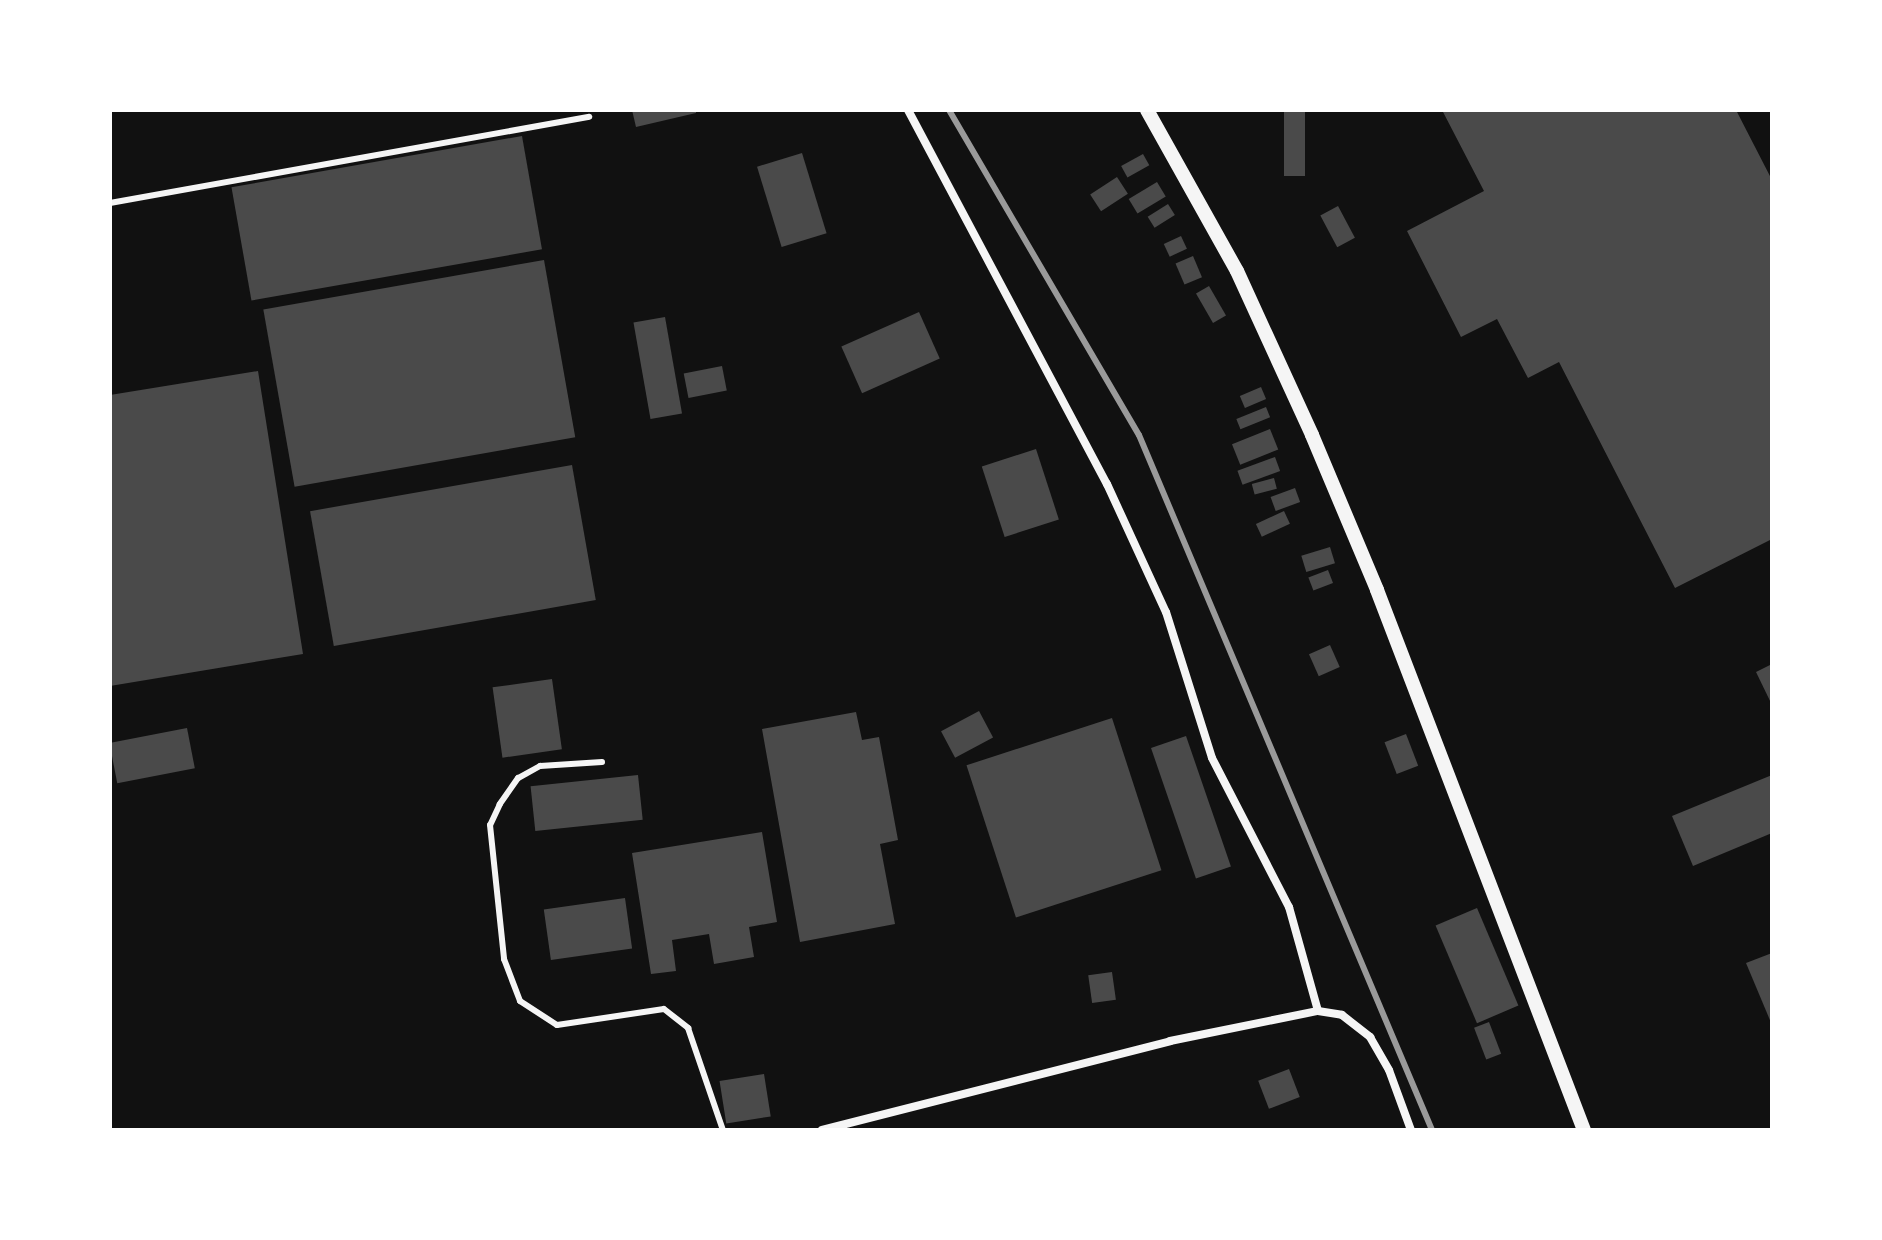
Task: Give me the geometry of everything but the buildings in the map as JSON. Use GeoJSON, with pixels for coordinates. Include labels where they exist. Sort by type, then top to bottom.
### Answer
{"type":"FeatureCollection","features":[{"type":"Feature","properties":{"kind":"street"},"geometry":{"type":"LineString","coordinates":[[908,110],[1107,484],[1159,598],[1212,758],[1289,907],[1318,1011]]}},
{"type":"Feature","properties":{"kind":"street"},"geometry":{"type":"LineString","coordinates":[[1147,110],[1237,271],[1318,449],[1377,590],[1584,1130]]}},
{"type":"Feature","properties":{"kind":"street"},"geometry":{"type":"LineString","coordinates":[[822,1130],[1170,1041],[1318,1011],[1342,1015],[1370,1037],[1389,1070],[1411,1130]]}},
{"type":"Feature","properties":{"kind":"lane"},"geometry":{"type":"LineString","coordinates":[[110,203],[589,117]]}},
{"type":"Feature","properties":{"kind":"lane"},"geometry":{"type":"LineString","coordinates":[[602,762],[540,766],[518,778],[500,804],[490,825],[504,959],[520,1001],[557,1025],[664,1009],[688,1028],[723,1130]]}},
{"type":"Feature","properties":{"kind":"railway"},"geometry":{"type":"LineString","coordinates":[[949,110],[1139,435],[1432,1130]]}}]}
